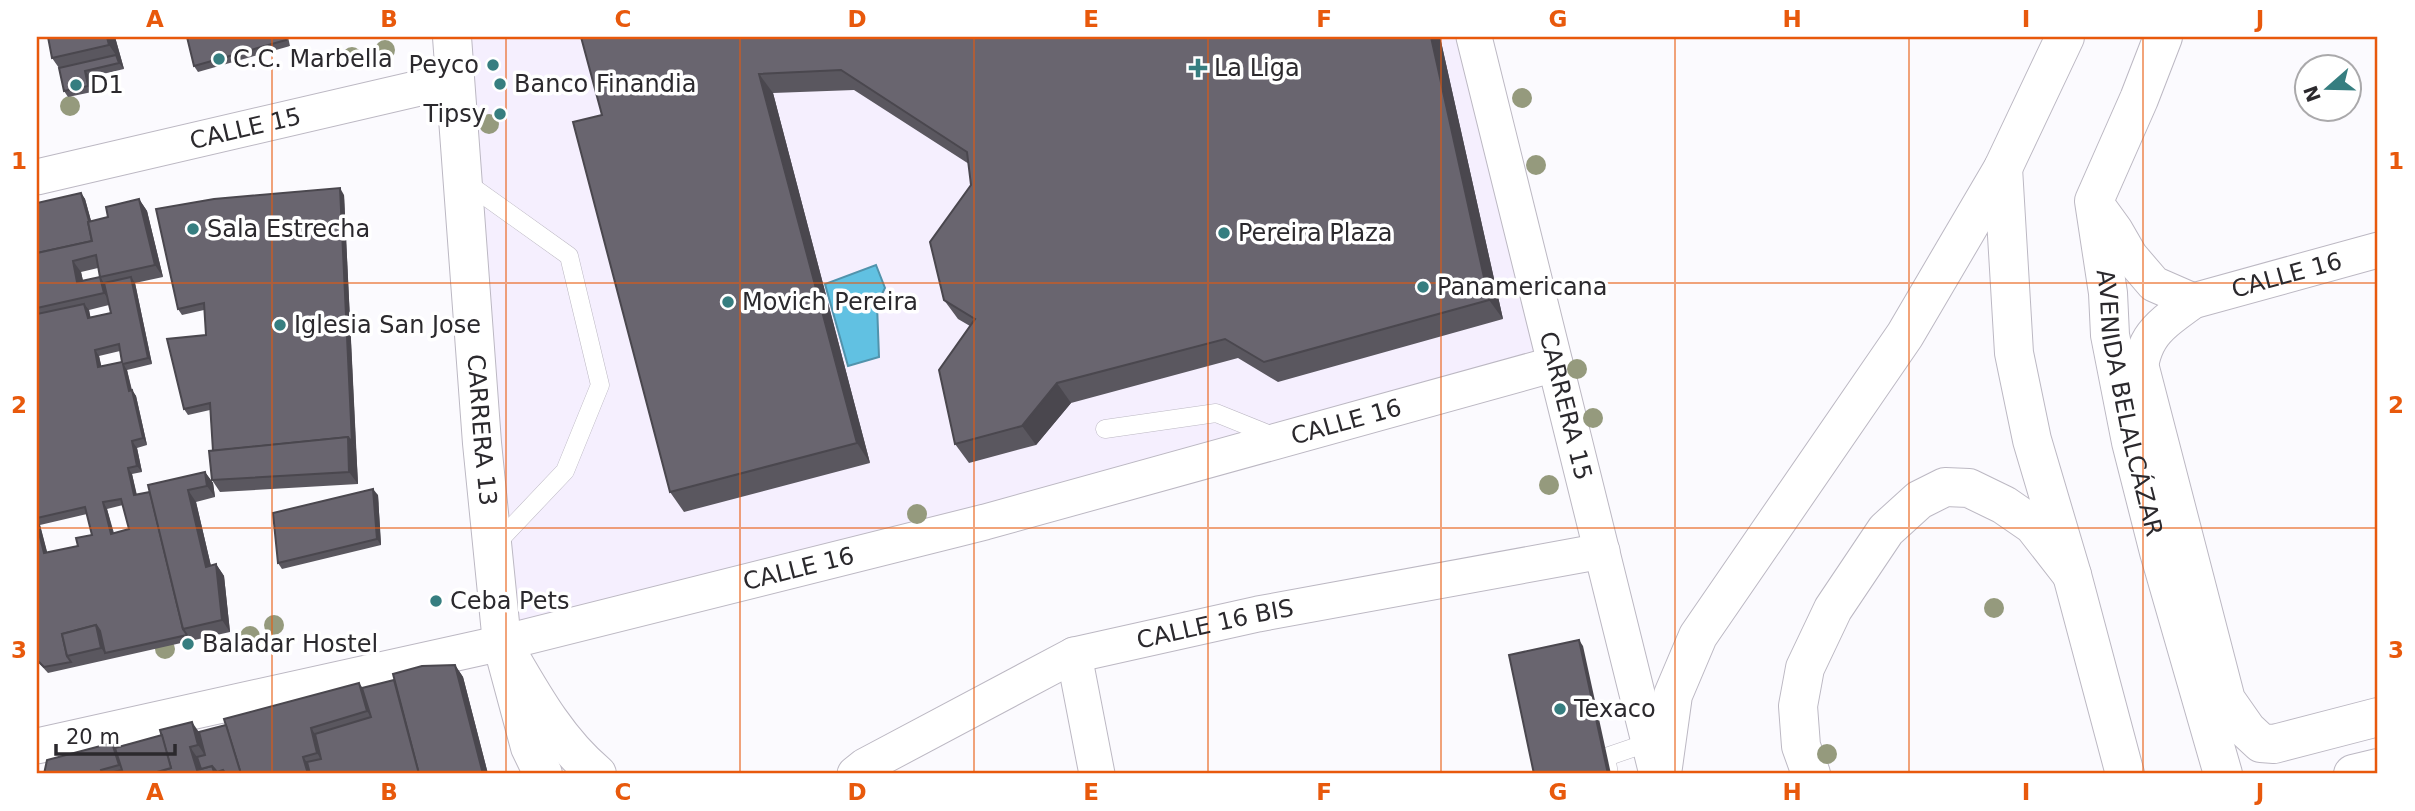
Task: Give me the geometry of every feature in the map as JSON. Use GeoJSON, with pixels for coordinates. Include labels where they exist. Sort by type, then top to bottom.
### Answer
{"type":"FeatureCollection","features":[{"type":"Feature","properties":{"kind":"main road","name":"CARRERA 13"},"geometry":{"type":"LineString","coordinates":[[452,37],[461,179],[502,643],[530,747],[542,774]]}},
{"type":"Feature","properties":{"kind":"main road"},"geometry":{"type":"LineString","coordinates":[[1656,763],[1673,695],[1698,636],[1905,335],[2003,168],[2065,37]]}},
{"type":"Feature","properties":{"kind":"main road"},"geometry":{"type":"LineString","coordinates":[[2094,201],[2163,37]]}},
{"type":"Feature","properties":{"kind":"main road"},"geometry":{"type":"LineString","coordinates":[[2003,168],[2014,353],[2032,440],[2125,774]]}},
{"type":"Feature","properties":{"kind":"main road","name":"AVENIDA BELALCÁZAR"},"geometry":{"type":"LineString","coordinates":[[2094,201],[2108,293],[2110,335],[2131,442],[2159,552],[2223,774]]}},
{"type":"Feature","properties":{"kind":"main road"},"geometry":{"type":"LineString","coordinates":[[2140,368],[2227,700],[2247,730],[2261,744],[2274,744],[2378,717]]}},
{"type":"Feature","properties":{"kind":"main road"},"geometry":{"type":"LineString","coordinates":[[1811,774],[1801,746],[1798,706],[1805,668],[1833,609],[1886,530],[1919,500],[1945,487],[1969,488],[2004,505],[2033,526],[2071,575]]}},
{"type":"Feature","properties":{"kind":"main road"},"geometry":{"type":"LineString","coordinates":[[502,643],[543,713],[584,763],[597,774]]}},
{"type":"Feature","properties":{"kind":"main road"},"geometry":{"type":"LineString","coordinates":[[2353,774],[2378,768]]}},
{"type":"Feature","properties":{"kind":"street","name":"CARRERA 15"},"geometry":{"type":"LineString","coordinates":[[1474,37],[1656,763]]}},
{"type":"Feature","properties":{"kind":"street","name":"CALLE 15"},"geometry":{"type":"LineString","coordinates":[[37,177],[454,80]]}},
{"type":"Feature","properties":{"kind":"street"},"geometry":{"type":"LineString","coordinates":[[2094,201],[2130,257],[2154,284],[2193,301]]}},
{"type":"Feature","properties":{"kind":"street","name":"CALLE 16"},"geometry":{"type":"LineString","coordinates":[[2131,442],[2140,368],[2148,340],[2169,318],[2193,301],[2378,250]]}},
{"type":"Feature","properties":{"kind":"street","name":"CALLE 16"},"geometry":{"type":"LineString","coordinates":[[37,746],[502,643],[985,522],[1555,365]]}},
{"type":"Feature","properties":{"kind":"street","name":"CALLE 16 BIS"},"geometry":{"type":"LineString","coordinates":[[855,774],[865,766],[1074,655],[1258,614],[1602,551]]}},
{"type":"Feature","properties":{"kind":"street"},"geometry":{"type":"LineString","coordinates":[[1074,655],[1097,774]]}},
{"type":"Feature","properties":{"kind":"lane"},"geometry":{"type":"LineString","coordinates":[[461,179],[569,256],[600,385],[565,471],[492,548]]}},
{"type":"Feature","properties":{"kind":"lane"},"geometry":{"type":"LineString","coordinates":[[1105,429],[1216,413],[1281,439]]}},
{"type":"Feature","properties":{"kind":"lane"},"geometry":{"type":"LineString","coordinates":[[1609,774],[1606,757],[1656,763]]}},
{"type":"Feature","properties":{"kind":"shaded area"},"geometry":{"type":"Polygon","coordinates":[[[452,37],[1474,37],[1555,364],[502,643],[452,37]]]}},
{"type":"Feature","properties":{"kind":"water"},"geometry":{"type":"Polygon","coordinates":[[[876,265],[885,288],[877,304],[879,357],[848,366],[825,284],[876,265]]]}},
{"type":"Feature","properties":{"kind":"building"},"geometry":{"type":"Polygon","coordinates":[[[48,37],[107,37],[109,45],[52,58],[48,37]]]}},
{"type":"Feature","properties":{"kind":"building","name":"C.C. Marbella"},"geometry":{"type":"Polygon","coordinates":[[[187,37],[285,37],[286,40],[194,66],[187,37]]]}},
{"type":"Feature","properties":{"kind":"building","name":"Pereira Plaza"},"geometry":{"type":"Polygon","coordinates":[[[581,37],[1431,37],[1489,300],[1264,362],[1225,339],[1057,383],[1022,426],[955,444],[939,370],[975,319],[944,300],[930,242],[971,185],[967,152],[841,70],[759,74],[857,443],[670,492],[573,122],[602,115],[581,37]]]}},
{"type":"Feature","properties":{"kind":"building"},"geometry":{"type":"Polygon","coordinates":[[[116,55],[119,63],[85,71],[88,86],[64,91],[59,68],[116,55]]]}},
{"type":"Feature","properties":{"kind":"building","name":"Iglesia San Jose"},"geometry":{"type":"Polygon","coordinates":[[[340,188],[352,442],[348,437],[213,451],[210,403],[184,409],[167,339],[206,335],[204,303],[178,309],[156,209],[214,199],[340,188]]]}},
{"type":"Feature","properties":{"kind":"building"},"geometry":{"type":"Polygon","coordinates":[[[81,193],[92,241],[37,253],[37,203],[81,193]]]}},
{"type":"Feature","properties":{"kind":"building"},"geometry":{"type":"Polygon","coordinates":[[[139,199],[155,265],[100,277],[104,293],[37,308],[37,253],[92,241],[88,222],[108,217],[106,207],[139,199]],[[96,255],[73,261],[77,282],[100,277],[96,255]]]}},
{"type":"Feature","properties":{"kind":"building"},"geometry":{"type":"Polygon","coordinates":[[[131,277],[148,358],[123,364],[143,438],[132,441],[137,466],[128,468],[134,495],[150,492],[183,629],[187,635],[105,653],[96,625],[62,634],[71,662],[44,667],[37,660],[37,525],[44,553],[78,546],[76,538],[92,535],[85,507],[37,518],[37,314],[84,304],[88,318],[111,313],[104,283],[131,277]],[[119,344],[95,350],[98,367],[122,362],[119,344]],[[121,499],[103,502],[111,534],[129,529],[121,499]]]}},
{"type":"Feature","properties":{"kind":"building"},"geometry":{"type":"Polygon","coordinates":[[[348,437],[349,472],[212,480],[209,451],[348,437]]]}},
{"type":"Feature","properties":{"kind":"building"},"geometry":{"type":"Polygon","coordinates":[[[205,472],[207,486],[188,490],[206,567],[216,564],[222,620],[183,629],[148,485],[205,472]]]}},
{"type":"Feature","properties":{"kind":"building"},"geometry":{"type":"Polygon","coordinates":[[[373,489],[377,539],[278,563],[273,513],[373,489]]]}},
{"type":"Feature","properties":{"kind":"building"},"geometry":{"type":"Polygon","coordinates":[[[96,625],[101,648],[67,656],[62,634],[96,625]]]}},
{"type":"Feature","properties":{"kind":"building","name":"Texaco"},"geometry":{"type":"Polygon","coordinates":[[[1579,640],[1608,774],[1534,774],[1509,655],[1579,640]]]}},
{"type":"Feature","properties":{"kind":"building"},"geometry":{"type":"Polygon","coordinates":[[[455,665],[483,774],[419,774],[393,674],[422,666],[455,665]]]}},
{"type":"Feature","properties":{"kind":"building"},"geometry":{"type":"Polygon","coordinates":[[[394,680],[419,774],[310,774],[307,762],[321,759],[315,734],[371,717],[362,688],[394,680]]]}},
{"type":"Feature","properties":{"kind":"building"},"geometry":{"type":"Polygon","coordinates":[[[359,683],[367,711],[311,728],[317,753],[303,757],[308,774],[241,774],[224,719],[359,683]]]}},
{"type":"Feature","properties":{"kind":"building"},"geometry":{"type":"Polygon","coordinates":[[[192,722],[198,745],[190,747],[197,770],[212,766],[214,772],[223,770],[224,774],[150,774],[171,768],[160,730],[192,722]]]}},
{"type":"Feature","properties":{"kind":"building"},"geometry":{"type":"Polygon","coordinates":[[[226,725],[241,774],[226,774],[223,770],[217,772],[212,766],[201,769],[197,757],[205,755],[199,732],[226,725]]]}},
{"type":"Feature","properties":{"kind":"building"},"geometry":{"type":"Polygon","coordinates":[[[162,735],[171,768],[150,774],[106,774],[122,770],[115,748],[162,735]]]}},
{"type":"Feature","properties":{"kind":"building"},"geometry":{"type":"Polygon","coordinates":[[[112,743],[119,765],[101,770],[102,774],[44,774],[47,760],[112,743]]]}},
{"type":"Feature","properties":{"kind":"place","name":"C.C. Marbella"},"geometry":{"type":"Point","coordinates":[219,59]}},
{"type":"Feature","properties":{"kind":"place","name":"Peyco"},"geometry":{"type":"Point","coordinates":[493,65]}},
{"type":"Feature","properties":{"kind":"place","name":"La Liga"},"geometry":{"type":"Point","coordinates":[1198,68]}},
{"type":"Feature","properties":{"kind":"place","name":"Banco Finandia"},"geometry":{"type":"Point","coordinates":[500,84]}},
{"type":"Feature","properties":{"kind":"place","name":"D1"},"geometry":{"type":"Point","coordinates":[76,85]}},
{"type":"Feature","properties":{"kind":"place","name":"Tipsy"},"geometry":{"type":"Point","coordinates":[500,114]}},
{"type":"Feature","properties":{"kind":"place","name":"Sala Estrecha"},"geometry":{"type":"Point","coordinates":[193,229]}},
{"type":"Feature","properties":{"kind":"place","name":"Pereira Plaza"},"geometry":{"type":"Point","coordinates":[1224,233]}},
{"type":"Feature","properties":{"kind":"place","name":"Panamericana"},"geometry":{"type":"Point","coordinates":[1423,287]}},
{"type":"Feature","properties":{"kind":"place","name":"Movich Pereira"},"geometry":{"type":"Point","coordinates":[728,302]}},
{"type":"Feature","properties":{"kind":"place","name":"Iglesia San Jose"},"geometry":{"type":"Point","coordinates":[280,325]}},
{"type":"Feature","properties":{"kind":"place","name":"Ceba Pets"},"geometry":{"type":"Point","coordinates":[436,601]}},
{"type":"Feature","properties":{"kind":"place","name":"Baladar Hostel"},"geometry":{"type":"Point","coordinates":[188,644]}},
{"type":"Feature","properties":{"kind":"place","name":"Texaco"},"geometry":{"type":"Point","coordinates":[1560,709]}}]}
